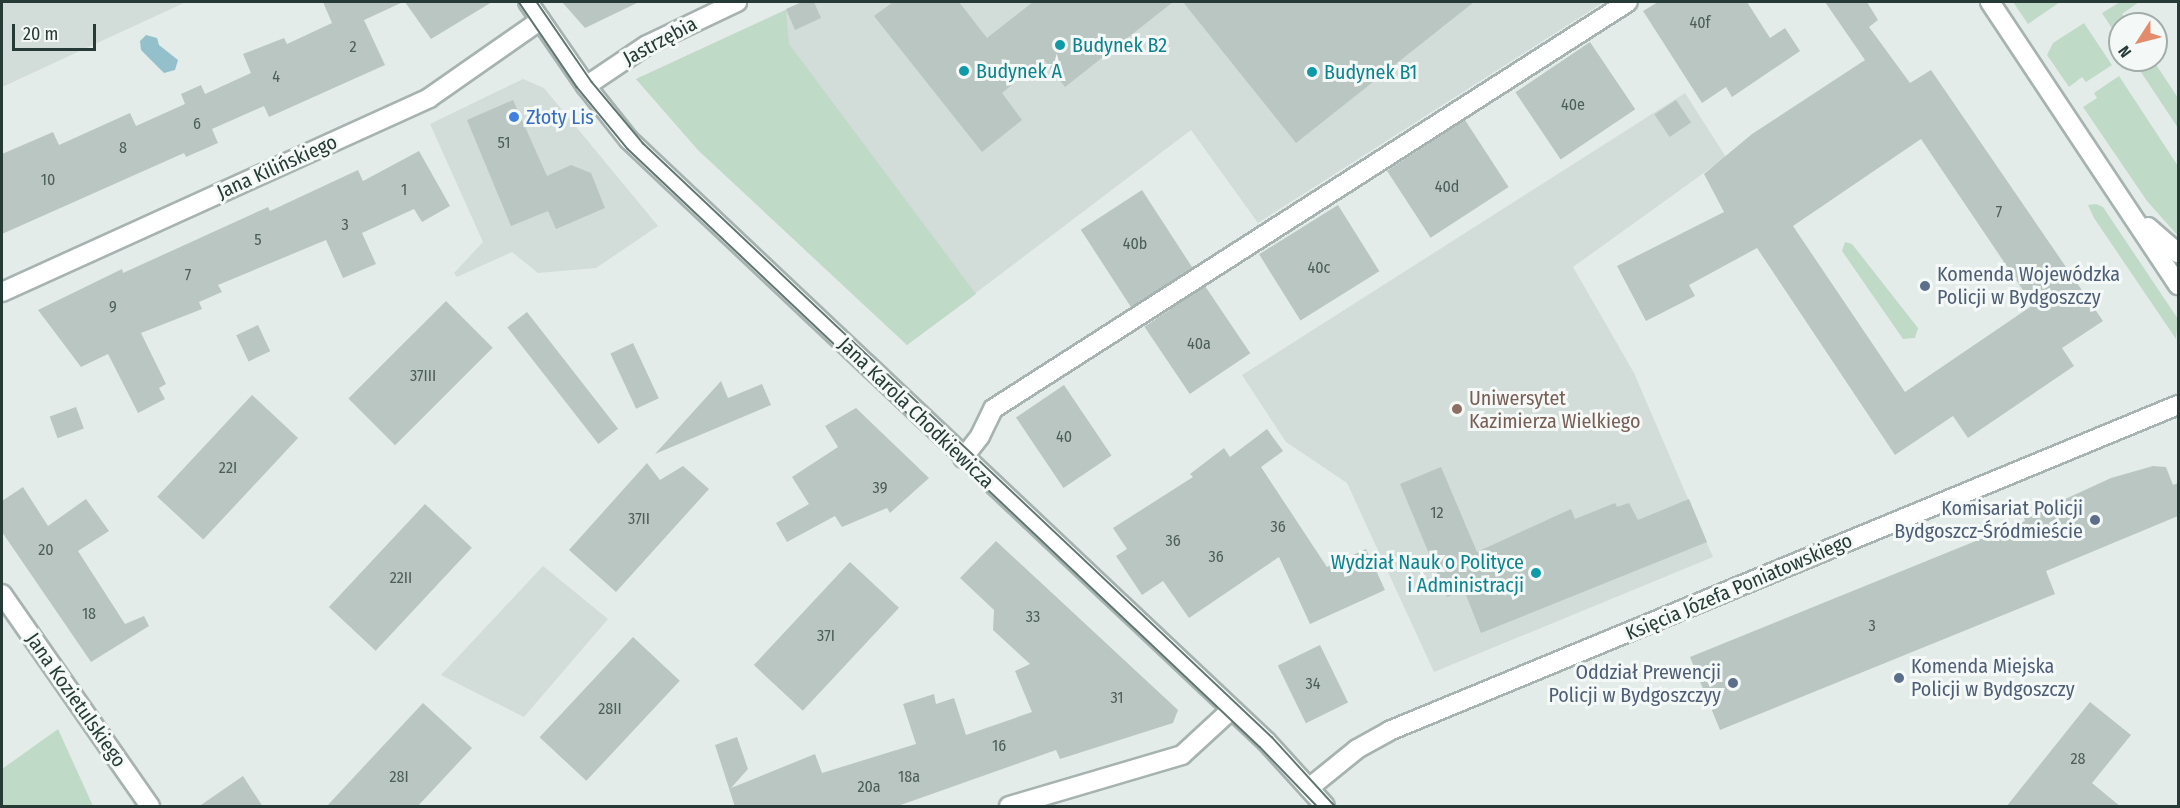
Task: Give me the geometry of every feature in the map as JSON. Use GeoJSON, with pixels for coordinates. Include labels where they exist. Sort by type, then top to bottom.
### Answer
{"type":"FeatureCollection","features":[{"type":"Feature","properties":{"kind":"street","name":"Jana Karola Chodkiewicza"},"geometry":{"type":"LineString","coordinates":[[528,2],[586,86],[644,154],[1231,710],[1310,788],[1325,807]]}},
{"type":"Feature","properties":{"kind":"street","name":"Jastrzębia"},"geometry":{"type":"LineString","coordinates":[[586,86],[647,45],[737,2]]}},
{"type":"Feature","properties":{"kind":"street"},"geometry":{"type":"LineString","coordinates":[[963,458],[981,436],[993,409],[1628,2]]}},
{"type":"Feature","properties":{"kind":"street"},"geometry":{"type":"LineString","coordinates":[[1990,2],[2178,285]]}},
{"type":"Feature","properties":{"kind":"street","name":"Jana Kilińskiego"},"geometry":{"type":"LineString","coordinates":[[2,292],[429,98],[541,20]]}},
{"type":"Feature","properties":{"kind":"street"},"geometry":{"type":"LineString","coordinates":[[2132,214],[2178,253]]}},
{"type":"Feature","properties":{"kind":"street","name":"Księcia Józefa Poniatowskiego"},"geometry":{"type":"LineString","coordinates":[[1310,788],[1357,748],[1389,731],[2178,405]]}},
{"type":"Feature","properties":{"kind":"street","name":"Jana Kozietulskiego"},"geometry":{"type":"LineString","coordinates":[[2,594],[150,807]]}},
{"type":"Feature","properties":{"kind":"street"},"geometry":{"type":"LineString","coordinates":[[1009,807],[1182,755],[1231,710]]}},
{"type":"Feature","properties":{"kind":"shaded area"},"geometry":{"type":"Polygon","coordinates":[[[2,2],[186,2],[2,87],[2,2]]]}},
{"type":"Feature","properties":{"kind":"shaded area"},"geometry":{"type":"Polygon","coordinates":[[[802,2],[1604,2],[1258,223],[1191,130],[907,345],[698,150],[636,79],[802,2]]]}},
{"type":"Feature","properties":{"kind":"shaded area"},"geometry":{"type":"Polygon","coordinates":[[[523,79],[544,88],[658,226],[596,268],[538,273],[512,252],[457,277],[454,273],[483,242],[430,124],[523,79]]]}},
{"type":"Feature","properties":{"kind":"shaded area","name":"Uniwersytet Kazimierza Wielkiego"},"geometry":{"type":"Polygon","coordinates":[[[1685,93],[1726,157],[1573,267],[1634,373],[1713,557],[1434,672],[1347,483],[1286,442],[1242,375],[1685,93]]]}},
{"type":"Feature","properties":{"kind":"shaded area"},"geometry":{"type":"Polygon","coordinates":[[[543,566],[608,619],[524,717],[441,675],[543,566]]]}},
{"type":"Feature","properties":{"kind":"green space"},"geometry":{"type":"Polygon","coordinates":[[[2013,2],[2060,2],[2028,24],[2013,2]]]}},
{"type":"Feature","properties":{"kind":"green space"},"geometry":{"type":"Polygon","coordinates":[[[2120,2],[2139,2],[2125,12],[2108,12],[2108,22],[2102,13],[2120,2]]]}},
{"type":"Feature","properties":{"kind":"green space"},"geometry":{"type":"Polygon","coordinates":[[[786,10],[789,44],[976,294],[907,345],[698,150],[636,79],[786,10]]]}},
{"type":"Feature","properties":{"kind":"green space"},"geometry":{"type":"Polygon","coordinates":[[[2084,23],[2108,59],[2108,68],[2086,82],[2082,77],[2069,87],[2047,55],[2053,43],[2084,23]]]}},
{"type":"Feature","properties":{"kind":"green space"},"geometry":{"type":"Polygon","coordinates":[[[2141,72],[2161,72],[2178,98],[2178,128],[2141,72]]]}},
{"type":"Feature","properties":{"kind":"green space"},"geometry":{"type":"Polygon","coordinates":[[[2119,76],[2178,166],[2178,236],[2147,201],[2083,107],[2097,98],[2094,93],[2119,76]]]}},
{"type":"Feature","properties":{"kind":"green space"},"geometry":{"type":"Polygon","coordinates":[[[2096,204],[2103,207],[2178,319],[2176,339],[2094,218],[2088,205],[2096,204]]]}},
{"type":"Feature","properties":{"kind":"green space"},"geometry":{"type":"Polygon","coordinates":[[[1845,242],[1852,244],[1918,328],[1915,338],[1903,339],[1842,251],[1845,242]]]}},
{"type":"Feature","properties":{"kind":"green space"},"geometry":{"type":"Polygon","coordinates":[[[58,729],[93,806],[2,806],[2,769],[58,729]]]}},
{"type":"Feature","properties":{"kind":"water"},"geometry":{"type":"Polygon","coordinates":[[[146,35],[157,38],[159,45],[178,60],[175,70],[164,73],[141,50],[140,41],[146,35]]]}},
{"type":"Feature","properties":{"kind":"building"},"geometry":{"type":"Polygon","coordinates":[[[323,2],[403,2],[364,20],[385,65],[269,117],[264,106],[212,129],[218,143],[186,157],[184,153],[2,234],[2,154],[53,132],[59,145],[130,113],[136,126],[185,104],[181,94],[201,85],[205,94],[251,73],[243,54],[284,38],[287,44],[332,23],[323,2]]]}},
{"type":"Feature","properties":{"kind":"building"},"geometry":{"type":"Polygon","coordinates":[[[405,2],[492,2],[431,39],[405,2]]]}},
{"type":"Feature","properties":{"kind":"building"},"geometry":{"type":"Polygon","coordinates":[[[562,2],[639,2],[585,28],[562,2]]]}},
{"type":"Feature","properties":{"kind":"building"},"geometry":{"type":"Polygon","coordinates":[[[802,2],[814,2],[821,18],[795,30],[786,9],[802,2]]]}},
{"type":"Feature","properties":{"kind":"building"},"geometry":{"type":"Polygon","coordinates":[[[893,2],[959,2],[987,38],[1033,2],[1173,2],[1065,87],[1044,60],[1020,78],[1002,93],[1022,120],[982,152],[874,16],[893,2]]]}},
{"type":"Feature","properties":{"kind":"building","name":"Budynek B1"},"geometry":{"type":"Polygon","coordinates":[[[1183,2],[1474,2],[1296,143],[1183,2]]]}},
{"type":"Feature","properties":{"kind":"building"},"geometry":{"type":"Polygon","coordinates":[[[1658,2],[1747,2],[1770,38],[1785,28],[1800,51],[1732,97],[1726,87],[1702,103],[1643,11],[1658,2]]]}},
{"type":"Feature","properties":{"kind":"building"},"geometry":{"type":"Polygon","coordinates":[[[1825,2],[1867,2],[1878,20],[1869,27],[1910,83],[1931,70],[2103,321],[2062,348],[2074,366],[1968,438],[1953,416],[1895,455],[1757,248],[1689,285],[1695,296],[1646,321],[1617,266],[1724,212],[1704,174],[1752,134],[1865,60],[1825,2]],[[1921,139],[1793,226],[1905,392],[2033,305],[1921,139]]]}},
{"type":"Feature","properties":{"kind":"building"},"geometry":{"type":"Polygon","coordinates":[[[1590,42],[1635,109],[1561,159],[1515,92],[1590,42]]]}},
{"type":"Feature","properties":{"kind":"building"},"geometry":{"type":"Polygon","coordinates":[[[513,100],[547,176],[571,165],[591,173],[605,208],[556,229],[548,211],[511,226],[467,120],[513,100]]]}},
{"type":"Feature","properties":{"kind":"building"},"geometry":{"type":"Polygon","coordinates":[[[1676,100],[1691,122],[1670,137],[1654,115],[1676,100]]]}},
{"type":"Feature","properties":{"kind":"building"},"geometry":{"type":"Polygon","coordinates":[[[1465,120],[1509,187],[1431,238],[1387,171],[1465,120]]]}},
{"type":"Feature","properties":{"kind":"building"},"geometry":{"type":"Polygon","coordinates":[[[419,151],[450,206],[422,222],[414,209],[362,233],[376,264],[343,278],[326,240],[218,285],[222,292],[199,302],[202,309],[141,333],[166,384],[159,388],[165,399],[138,413],[108,354],[81,367],[38,310],[122,269],[123,273],[268,207],[270,211],[358,170],[363,181],[419,151]]]}},
{"type":"Feature","properties":{"kind":"building"},"geometry":{"type":"Polygon","coordinates":[[[1142,190],[1193,268],[1131,308],[1081,230],[1142,190]]]}},
{"type":"Feature","properties":{"kind":"building"},"geometry":{"type":"Polygon","coordinates":[[[1338,205],[1379,271],[1300,320],[1259,254],[1338,205]]]}},
{"type":"Feature","properties":{"kind":"building"},"geometry":{"type":"Polygon","coordinates":[[[1205,286],[1250,353],[1190,394],[1144,327],[1205,286]]]}},
{"type":"Feature","properties":{"kind":"building"},"geometry":{"type":"Polygon","coordinates":[[[446,301],[493,348],[395,445],[348,399],[446,301]]]}},
{"type":"Feature","properties":{"kind":"building"},"geometry":{"type":"Polygon","coordinates":[[[527,312],[618,429],[598,444],[507,327],[527,312]]]}},
{"type":"Feature","properties":{"kind":"building"},"geometry":{"type":"Polygon","coordinates":[[[258,325],[270,351],[249,361],[236,335],[258,325]]]}},
{"type":"Feature","properties":{"kind":"building"},"geometry":{"type":"Polygon","coordinates":[[[633,343],[659,398],[636,409],[610,354],[633,343]]]}},
{"type":"Feature","properties":{"kind":"building"},"geometry":{"type":"Polygon","coordinates":[[[721,381],[728,398],[762,384],[771,405],[655,454],[721,381]]]}},
{"type":"Feature","properties":{"kind":"building"},"geometry":{"type":"Polygon","coordinates":[[[1064,385],[1112,455],[1063,488],[1016,417],[1064,385]]]}},
{"type":"Feature","properties":{"kind":"building"},"geometry":{"type":"Polygon","coordinates":[[[252,395],[298,438],[203,540],[157,497],[252,395]]]}},
{"type":"Feature","properties":{"kind":"building"},"geometry":{"type":"Polygon","coordinates":[[[76,407],[84,429],[58,438],[50,417],[76,407]]]}},
{"type":"Feature","properties":{"kind":"building"},"geometry":{"type":"Polygon","coordinates":[[[856,408],[929,478],[890,513],[887,508],[842,527],[835,516],[787,542],[776,523],[809,504],[792,477],[838,447],[825,426],[856,408]]]}},
{"type":"Feature","properties":{"kind":"building"},"geometry":{"type":"Polygon","coordinates":[[[1267,429],[1283,451],[1261,467],[1327,567],[1366,549],[1385,590],[1310,624],[1279,557],[1189,618],[1163,581],[1142,595],[1116,556],[1127,549],[1113,528],[1193,477],[1190,474],[1224,448],[1230,457],[1267,429]]]}},
{"type":"Feature","properties":{"kind":"building"},"geometry":{"type":"Polygon","coordinates":[[[647,463],[660,480],[683,466],[709,489],[616,592],[569,550],[647,463]]]}},
{"type":"Feature","properties":{"kind":"building"},"geometry":{"type":"Polygon","coordinates":[[[2153,466],[2166,467],[2173,485],[2178,483],[2178,516],[2046,571],[2055,594],[1720,730],[1690,657],[2025,521],[2024,518],[2111,478],[2153,466]]]}},
{"type":"Feature","properties":{"kind":"building","name":"Wydział Nauk o Polityce i Administracji"},"geometry":{"type":"Polygon","coordinates":[[[1441,467],[1477,552],[1571,509],[1575,519],[1615,503],[1617,507],[1629,503],[1638,520],[1689,499],[1707,542],[1481,633],[1464,590],[1447,597],[1400,484],[1441,467]]]}},
{"type":"Feature","properties":{"kind":"building"},"geometry":{"type":"Polygon","coordinates":[[[23,487],[48,526],[86,499],[109,531],[78,551],[125,624],[144,616],[149,626],[91,662],[2,532],[2,501],[23,487]]]}},
{"type":"Feature","properties":{"kind":"building"},"geometry":{"type":"Polygon","coordinates":[[[425,504],[472,548],[376,651],[329,607],[425,504]]]}},
{"type":"Feature","properties":{"kind":"building"},"geometry":{"type":"Polygon","coordinates":[[[996,541],[1178,710],[1173,723],[1060,759],[1056,750],[895,807],[735,807],[715,745],[737,737],[748,769],[731,788],[815,754],[822,773],[916,744],[903,704],[934,694],[936,704],[954,698],[966,735],[1032,712],[1015,671],[1030,664],[993,630],[994,610],[960,578],[996,541]]]}},
{"type":"Feature","properties":{"kind":"building"},"geometry":{"type":"Polygon","coordinates":[[[850,562],[899,608],[803,711],[754,665],[850,562]]]}},
{"type":"Feature","properties":{"kind":"building"},"geometry":{"type":"Polygon","coordinates":[[[633,637],[680,681],[586,781],[540,737],[633,637]]]}},
{"type":"Feature","properties":{"kind":"building"},"geometry":{"type":"Polygon","coordinates":[[[1320,645],[1348,703],[1306,723],[1278,666],[1320,645]]]}},
{"type":"Feature","properties":{"kind":"building"},"geometry":{"type":"Polygon","coordinates":[[[2090,702],[2131,735],[2092,783],[2121,807],[2006,807],[2090,702]]]}},
{"type":"Feature","properties":{"kind":"building"},"geometry":{"type":"Polygon","coordinates":[[[423,703],[472,748],[417,807],[326,807],[423,703]]]}},
{"type":"Feature","properties":{"kind":"building"},"geometry":{"type":"Polygon","coordinates":[[[243,776],[263,807],[198,807],[243,776]]]}},
{"type":"Feature","properties":{"kind":"tram line"},"geometry":{"type":"LineString","coordinates":[[519,2],[577,87],[628,149],[1260,747],[1317,806]]}},
{"type":"Feature","properties":{"kind":"tram line"},"geometry":{"type":"LineString","coordinates":[[537,2],[592,82],[643,143],[1272,737],[1335,806]]}},
{"type":"Feature","properties":{"kind":"place","name":"Budynek B2"},"geometry":{"type":"Point","coordinates":[1060,45]}},
{"type":"Feature","properties":{"kind":"place","name":"Budynek A"},"geometry":{"type":"Point","coordinates":[964,71]}},
{"type":"Feature","properties":{"kind":"place","name":"Budynek B1"},"geometry":{"type":"Point","coordinates":[1312,72]}},
{"type":"Feature","properties":{"kind":"place","name":"Złoty Lis"},"geometry":{"type":"Point","coordinates":[514,117]}},
{"type":"Feature","properties":{"kind":"place","name":"Komenda Wojewódzka Policji w Bydgoszczy"},"geometry":{"type":"Point","coordinates":[1925,286]}},
{"type":"Feature","properties":{"kind":"place","name":"Uniwersytet Kazimierza Wielkiego"},"geometry":{"type":"Point","coordinates":[1457,409]}},
{"type":"Feature","properties":{"kind":"place","name":"Komisariat Policji Bydgoszcz-Śródmieście"},"geometry":{"type":"Point","coordinates":[2095,520]}},
{"type":"Feature","properties":{"kind":"place","name":"Wydział Nauk o Polityce i Administracji"},"geometry":{"type":"Point","coordinates":[1536,573]}},
{"type":"Feature","properties":{"kind":"place","name":"Komenda Miejska Policji w Bydgoszczy"},"geometry":{"type":"Point","coordinates":[1899,678]}},
{"type":"Feature","properties":{"kind":"place","name":"Oddział Prewencji Policji w Bydgoszczyy"},"geometry":{"type":"Point","coordinates":[1733,683]}}]}
